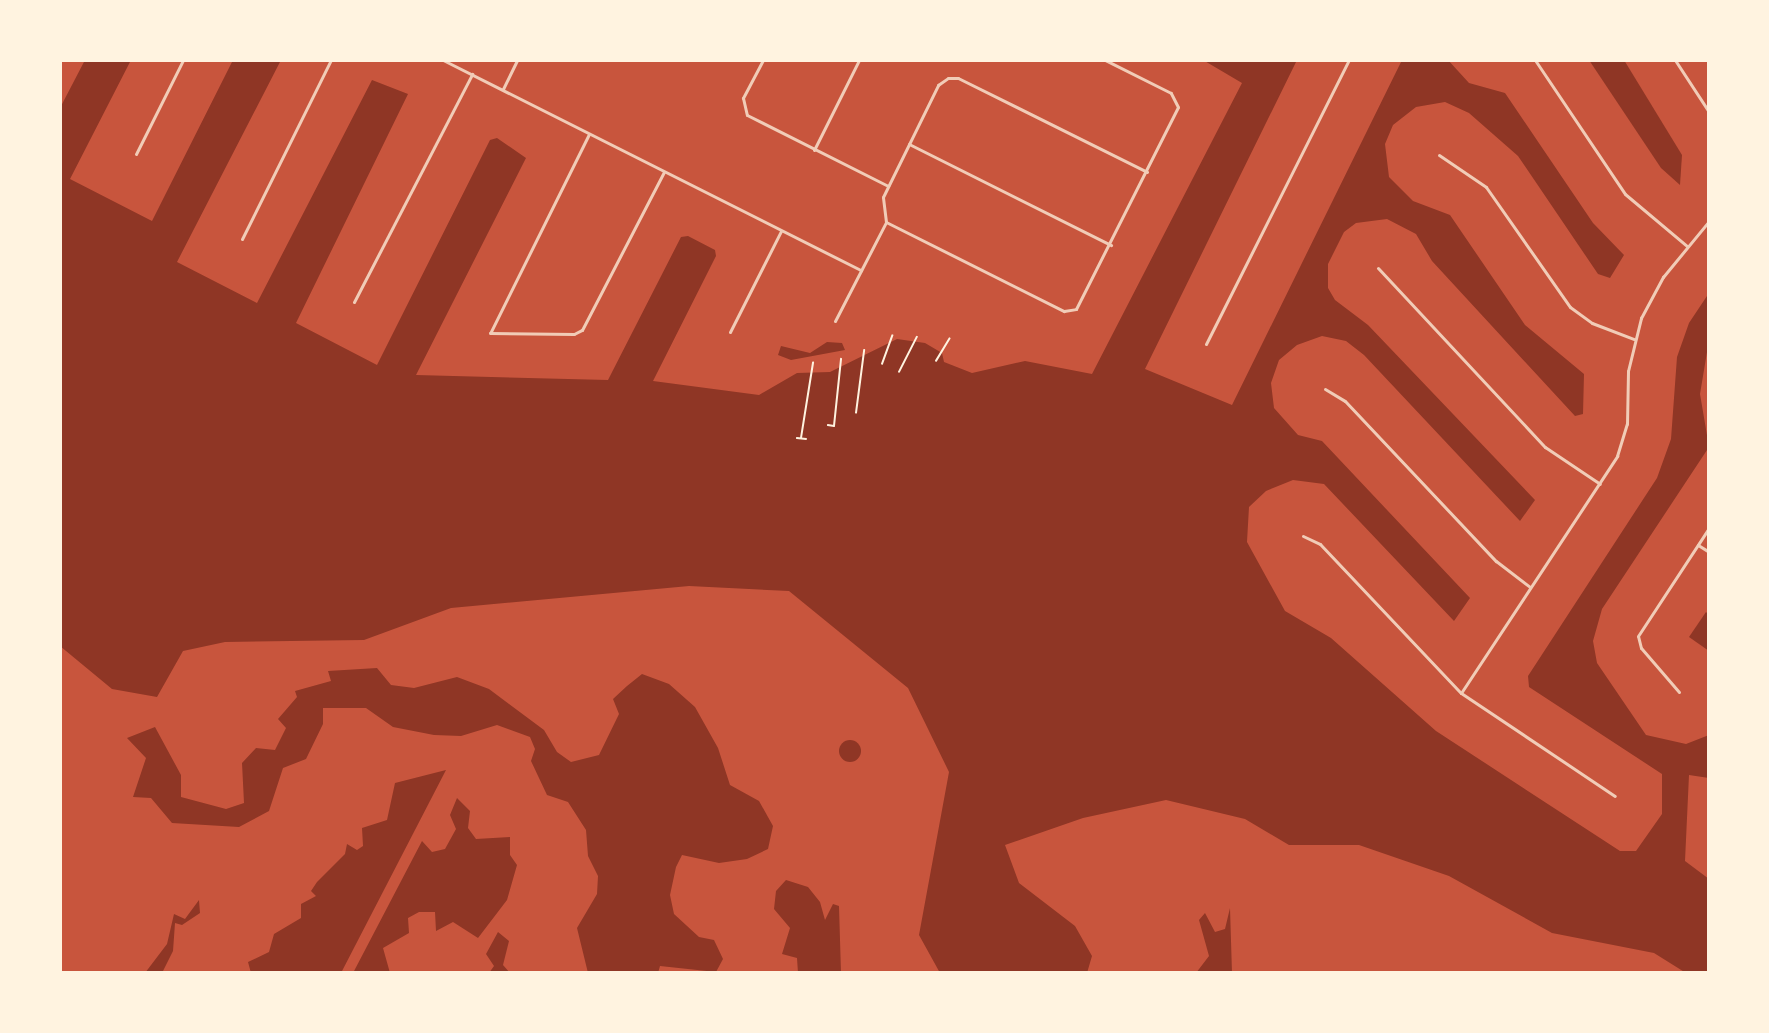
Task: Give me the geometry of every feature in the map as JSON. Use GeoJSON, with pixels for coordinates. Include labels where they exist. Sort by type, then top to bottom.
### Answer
{"type":"FeatureCollection","features":[{"type":"Feature","properties":{"kind":"street"},"geometry":{"type":"LineString","coordinates":[[136,154],[183,60]]}},
{"type":"Feature","properties":{"kind":"street"},"geometry":{"type":"LineString","coordinates":[[242,239],[331,60]]}},
{"type":"Feature","properties":{"kind":"street"},"geometry":{"type":"LineString","coordinates":[[443,60],[861,270]]}},
{"type":"Feature","properties":{"kind":"street"},"geometry":{"type":"LineString","coordinates":[[503,89],[517,60]]}},
{"type":"Feature","properties":{"kind":"street"},"geometry":{"type":"LineString","coordinates":[[763,60],[743,107],[755,121],[888,186]]}},
{"type":"Feature","properties":{"kind":"street"},"geometry":{"type":"LineString","coordinates":[[814,150],[859,60]]}},
{"type":"Feature","properties":{"kind":"street"},"geometry":{"type":"LineString","coordinates":[[1105,60],[1171,93],[1177,102],[1147,172],[1076,309],[1064,311],[886,222],[880,206],[888,186],[938,85],[948,78],[958,78],[1147,172]]}},
{"type":"Feature","properties":{"kind":"street"},"geometry":{"type":"LineString","coordinates":[[1206,344],[1349,60]]}},
{"type":"Feature","properties":{"kind":"street"},"geometry":{"type":"LineString","coordinates":[[1535,60],[1625,194],[1688,246]]}},
{"type":"Feature","properties":{"kind":"street"},"geometry":{"type":"LineString","coordinates":[[1675,60],[1709,112]]}},
{"type":"Feature","properties":{"kind":"street"},"geometry":{"type":"LineString","coordinates":[[354,302],[472,74]]}},
{"type":"Feature","properties":{"kind":"street"},"geometry":{"type":"LineString","coordinates":[[590,134],[490,333],[574,334],[582,330],[664,172]]}},
{"type":"Feature","properties":{"kind":"street"},"geometry":{"type":"LineString","coordinates":[[909,144],[1111,245]]}},
{"type":"Feature","properties":{"kind":"street"},"geometry":{"type":"LineString","coordinates":[[1439,154],[1486,187],[1570,307],[1592,323],[1634,339]]}},
{"type":"Feature","properties":{"kind":"street"},"geometry":{"type":"LineString","coordinates":[[1461,693],[1600,484],[1626,434],[1634,339],[1653,293],[1709,221]]}},
{"type":"Feature","properties":{"kind":"street"},"geometry":{"type":"LineString","coordinates":[[835,321],[886,222]]}},
{"type":"Feature","properties":{"kind":"street"},"geometry":{"type":"LineString","coordinates":[[730,332],[781,231]]}},
{"type":"Feature","properties":{"kind":"street"},"geometry":{"type":"LineString","coordinates":[[1378,268],[1545,447],[1600,484]]}},
{"type":"Feature","properties":{"kind":"street"},"geometry":{"type":"LineString","coordinates":[[1325,389],[1345,401],[1496,561],[1531,587]]}},
{"type":"Feature","properties":{"kind":"street"},"geometry":{"type":"LineString","coordinates":[[1679,692],[1641,648],[1638,636],[1709,528]]}},
{"type":"Feature","properties":{"kind":"street"},"geometry":{"type":"LineString","coordinates":[[1302,536],[1320,544],[1461,693],[1616,796]]}},
{"type":"Feature","properties":{"kind":"street"},"geometry":{"type":"LineString","coordinates":[[1698,545],[1709,552]]}},
{"type":"Feature","properties":{"kind":"path"},"geometry":{"type":"LineString","coordinates":[[882,364],[892,336]]}},
{"type":"Feature","properties":{"kind":"path"},"geometry":{"type":"LineString","coordinates":[[899,372],[917,337]]}},
{"type":"Feature","properties":{"kind":"path"},"geometry":{"type":"LineString","coordinates":[[936,361],[949,339]]}},
{"type":"Feature","properties":{"kind":"path"},"geometry":{"type":"LineString","coordinates":[[856,413],[864,351]]}},
{"type":"Feature","properties":{"kind":"path"},"geometry":{"type":"LineString","coordinates":[[828,425],[834,426],[841,359]]}},
{"type":"Feature","properties":{"kind":"path"},"geometry":{"type":"LineString","coordinates":[[801,438],[813,363]]}},
{"type":"Feature","properties":{"kind":"path"},"geometry":{"type":"LineString","coordinates":[[797,438],[806,439]]}},
{"type":"Feature","properties":{"kind":"shaded area"},"geometry":{"type":"Polygon","coordinates":[[[85,60],[131,60],[70,179],[152,221],[233,60],[281,60],[177,262],[257,303],[372,80],[408,94],[296,323],[377,365],[490,140],[497,138],[526,158],[416,375],[608,380],[681,237],[688,236],[715,250],[716,256],[653,381],[759,395],[797,373],[830,372],[897,339],[925,343],[942,353],[944,362],[972,373],[1025,361],[1092,374],[1242,83],[1203,60],[1297,60],[1145,369],[1232,405],[1402,60],[1448,60],[1469,83],[1505,93],[1593,223],[1624,255],[1610,278],[1598,274],[1518,156],[1469,113],[1445,102],[1416,107],[1393,125],[1385,144],[1389,177],[1413,201],[1450,215],[1525,325],[1584,374],[1583,414],[1575,416],[1432,261],[1416,234],[1387,219],[1356,223],[1344,232],[1328,264],[1328,288],[1335,300],[1368,325],[1535,500],[1520,521],[1364,355],[1346,341],[1322,336],[1297,345],[1279,360],[1271,383],[1274,408],[1298,435],[1322,441],[1470,598],[1454,621],[1324,484],[1293,480],[1266,491],[1249,507],[1247,542],[1285,611],[1331,638],[1436,731],[1620,851],[1636,851],[1662,814],[1662,774],[1529,687],[1528,676],[1657,478],[1671,439],[1677,357],[1689,323],[1709,293],[1709,340],[1700,394],[1709,447],[1602,609],[1593,641],[1597,663],[1646,735],[1686,744],[1709,735],[1709,778],[1689,775],[1685,861],[1709,879],[1709,973],[1686,973],[1654,953],[1552,933],[1449,876],[1359,845],[1289,845],[1245,819],[1166,800],[1083,818],[1005,845],[1019,883],[1075,926],[1092,956],[1087,973],[940,973],[919,935],[949,772],[908,688],[789,591],[689,586],[451,608],[364,640],[225,642],[183,651],[157,697],[112,689],[60,646],[60,108],[85,60]]]}},
{"type":"Feature","properties":{"kind":"shaded area"},"geometry":{"type":"Polygon","coordinates":[[[1589,60],[1624,60],[1682,155],[1680,185],[1661,168],[1589,60]]]}},
{"type":"Feature","properties":{"kind":"shaded area"},"geometry":{"type":"Polygon","coordinates":[[[827,342],[842,343],[845,350],[791,360],[778,355],[781,346],[810,353],[827,342]]]}},
{"type":"Feature","properties":{"kind":"shaded area"},"geometry":{"type":"Polygon","coordinates":[[[1706,612],[1709,615],[1709,651],[1689,637],[1706,612]]]}},
{"type":"Feature","properties":{"kind":"shaded area"},"geometry":{"type":"Polygon","coordinates":[[[377,668],[391,685],[414,688],[457,677],[489,689],[544,730],[557,752],[571,762],[599,755],[619,714],[613,699],[642,674],[669,684],[695,707],[718,748],[730,785],[759,801],[773,826],[768,849],[747,859],[719,863],[682,855],[676,867],[670,895],[674,914],[699,937],[714,940],[723,959],[716,972],[660,966],[658,973],[588,973],[577,928],[597,894],[598,876],[588,856],[586,830],[568,802],[547,795],[531,761],[535,749],[530,737],[497,725],[461,736],[434,735],[393,727],[366,708],[323,708],[323,724],[306,759],[283,768],[269,811],[239,827],[172,823],[151,798],[133,797],[146,758],[127,738],[155,727],[181,775],[181,797],[226,809],[244,803],[242,763],[256,748],[275,750],[286,728],[278,719],[297,697],[295,691],[331,681],[328,671],[377,668]]]}},
{"type":"Feature","properties":{"kind":"shaded area"},"geometry":{"type":"Polygon","coordinates":[[[850,740],[858,743],[861,751],[858,759],[850,762],[842,759],[839,751],[842,743],[850,740]]]}},
{"type":"Feature","properties":{"kind":"shaded area"},"geometry":{"type":"Polygon","coordinates":[[[446,770],[341,973],[251,973],[248,962],[269,952],[274,934],[301,918],[301,904],[316,896],[311,891],[345,854],[347,844],[357,850],[363,846],[362,828],[387,820],[395,783],[446,770]]]}},
{"type":"Feature","properties":{"kind":"shaded area"},"geometry":{"type":"Polygon","coordinates":[[[457,798],[470,811],[468,828],[476,839],[510,837],[510,855],[517,865],[507,900],[478,938],[453,922],[436,931],[435,912],[419,912],[408,918],[409,933],[383,948],[390,973],[353,973],[422,841],[432,852],[445,849],[456,829],[450,815],[457,798]]]}},
{"type":"Feature","properties":{"kind":"shaded area"},"geometry":{"type":"Polygon","coordinates":[[[786,880],[808,887],[820,902],[825,920],[833,904],[839,906],[841,973],[798,973],[797,958],[782,954],[790,928],[774,909],[776,891],[786,880]]]}},
{"type":"Feature","properties":{"kind":"shaded area"},"geometry":{"type":"Polygon","coordinates":[[[199,900],[200,913],[182,925],[175,923],[173,951],[162,973],[145,973],[167,944],[174,914],[185,919],[199,900]]]}},
{"type":"Feature","properties":{"kind":"shaded area"},"geometry":{"type":"Polygon","coordinates":[[[1230,908],[1232,973],[1196,973],[1209,956],[1199,920],[1205,913],[1215,932],[1225,929],[1230,908]]]}},
{"type":"Feature","properties":{"kind":"shaded area"},"geometry":{"type":"Polygon","coordinates":[[[498,932],[509,941],[503,965],[510,973],[489,973],[494,966],[486,954],[498,932]]]}}]}
